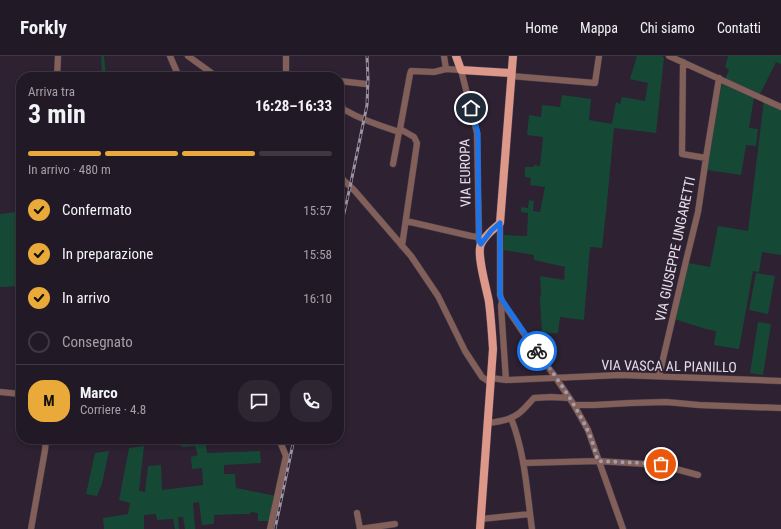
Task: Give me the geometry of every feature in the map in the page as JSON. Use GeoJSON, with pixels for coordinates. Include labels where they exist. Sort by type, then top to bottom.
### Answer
{"type":"FeatureCollection","features":[{"type":"Feature","properties":{"kind":"main road","name":"VIA EUROPA"},"geometry":{"type":"LineString","coordinates":[[456,56],[462,70]]}},
{"type":"Feature","properties":{"kind":"main road"},"geometry":{"type":"LineString","coordinates":[[480,529],[493,349],[489,302],[480,251],[480,240],[500,223],[513,56]]}},
{"type":"Feature","properties":{"kind":"main road"},"geometry":{"type":"LineString","coordinates":[[462,70],[511,75]]}},
{"type":"Feature","properties":{"kind":"street"},"geometry":{"type":"LineString","coordinates":[[57,72],[58,56]]}},
{"type":"Feature","properties":{"kind":"street"},"geometry":{"type":"LineString","coordinates":[[170,56],[177,72]]}},
{"type":"Feature","properties":{"kind":"street"},"geometry":{"type":"LineString","coordinates":[[188,56],[210,72]]}},
{"type":"Feature","properties":{"kind":"street"},"geometry":{"type":"LineString","coordinates":[[286,56],[286,72]]}},
{"type":"Feature","properties":{"kind":"street"},"geometry":{"type":"LineString","coordinates":[[444,56],[446,69]]}},
{"type":"Feature","properties":{"kind":"street"},"geometry":{"type":"LineString","coordinates":[[511,75],[595,83],[599,56]]}},
{"type":"Feature","properties":{"kind":"street"},"geometry":{"type":"LineString","coordinates":[[669,56],[781,107]]}},
{"type":"Feature","properties":{"kind":"street"},"geometry":{"type":"LineString","coordinates":[[683,62],[682,154],[706,158]]}},
{"type":"Feature","properties":{"kind":"street"},"geometry":{"type":"LineString","coordinates":[[393,164],[410,74],[412,71],[434,72],[446,69],[462,70]]}},
{"type":"Feature","properties":{"kind":"street","name":"VIA EUROPA"},"geometry":{"type":"LineString","coordinates":[[462,70],[478,133],[480,240]]}},
{"type":"Feature","properties":{"kind":"street","name":"VIA GIUSEPPE UNGARETTI"},"geometry":{"type":"LineString","coordinates":[[659,376],[698,212],[719,78]]}},
{"type":"Feature","properties":{"kind":"street"},"geometry":{"type":"LineString","coordinates":[[344,82],[366,84]]}},
{"type":"Feature","properties":{"kind":"street"},"geometry":{"type":"LineString","coordinates":[[344,110],[372,124],[400,130],[414,137],[417,143],[402,246]]}},
{"type":"Feature","properties":{"kind":"street"},"geometry":{"type":"LineString","coordinates":[[344,181],[354,190],[411,256],[438,296],[465,351],[482,377],[488,381],[491,380]]}},
{"type":"Feature","properties":{"kind":"street"},"geometry":{"type":"LineString","coordinates":[[406,221],[471,236],[480,240]]}},
{"type":"Feature","properties":{"kind":"street"},"geometry":{"type":"LineString","coordinates":[[500,223],[499,293],[527,338],[574,405],[588,430],[623,529]]}},
{"type":"Feature","properties":{"kind":"street"},"geometry":{"type":"LineString","coordinates":[[502,300],[501,306],[506,380]]}},
{"type":"Feature","properties":{"kind":"street","name":"VIA VASCA AL PIANILLO"},"geometry":{"type":"LineString","coordinates":[[491,380],[620,375],[781,381]]}},
{"type":"Feature","properties":{"kind":"street"},"geometry":{"type":"LineString","coordinates":[[0,392],[16,394]]}},
{"type":"Feature","properties":{"kind":"street"},"geometry":{"type":"LineString","coordinates":[[488,423],[511,418],[520,413],[534,398],[569,398]]}},
{"type":"Feature","properties":{"kind":"street"},"geometry":{"type":"LineString","coordinates":[[574,405],[666,402],[698,405],[781,408]]}},
{"type":"Feature","properties":{"kind":"street"},"geometry":{"type":"LineString","coordinates":[[511,418],[517,433],[523,463],[532,529]]}},
{"type":"Feature","properties":{"kind":"street"},"geometry":{"type":"LineString","coordinates":[[31,529],[46,444]]}},
{"type":"Feature","properties":{"kind":"street"},"geometry":{"type":"LineString","coordinates":[[270,529],[286,456],[281,444]]}},
{"type":"Feature","properties":{"kind":"street"},"geometry":{"type":"LineString","coordinates":[[523,463],[598,461],[661,464],[698,475]]}},
{"type":"Feature","properties":{"kind":"street"},"geometry":{"type":"LineString","coordinates":[[357,513],[360,529],[395,524]]}},
{"type":"Feature","properties":{"kind":"street"},"geometry":{"type":"LineString","coordinates":[[481,519],[530,514]]}},
{"type":"Feature","properties":{"kind":"green space"},"geometry":{"type":"Polygon","coordinates":[[[101,56],[104,56],[106,72],[102,72],[101,56]]]}},
{"type":"Feature","properties":{"kind":"green space"},"geometry":{"type":"Polygon","coordinates":[[[637,56],[664,57],[656,133],[614,128],[602,248],[590,247],[584,319],[560,317],[558,333],[542,333],[540,276],[564,280],[565,267],[534,260],[534,255],[503,250],[504,235],[527,236],[528,213],[521,212],[521,207],[528,208],[529,200],[534,201],[533,211],[540,212],[545,187],[530,185],[531,178],[525,177],[525,167],[534,167],[534,165],[540,166],[543,137],[527,135],[529,115],[541,117],[542,105],[560,107],[562,95],[591,99],[589,120],[612,124],[616,102],[620,104],[622,97],[645,101],[648,83],[630,79],[637,56]]]}},
{"type":"Feature","properties":{"kind":"green space"},"geometry":{"type":"Polygon","coordinates":[[[728,56],[781,56],[781,64],[776,62],[760,94],[725,79],[729,70],[725,67],[728,56]]]}},
{"type":"Feature","properties":{"kind":"green space"},"geometry":{"type":"Polygon","coordinates":[[[722,82],[754,97],[749,128],[758,129],[756,146],[746,145],[741,175],[707,170],[722,82]]]}},
{"type":"Feature","properties":{"kind":"green space"},"geometry":{"type":"Polygon","coordinates":[[[764,100],[781,109],[781,255],[762,252],[759,272],[753,271],[739,349],[714,345],[716,331],[674,319],[688,263],[710,267],[718,226],[748,231],[764,100]]]}},
{"type":"Feature","properties":{"kind":"green space"},"geometry":{"type":"Polygon","coordinates":[[[16,212],[16,286],[0,287],[0,214],[16,212]]]}},
{"type":"Feature","properties":{"kind":"green space"},"geometry":{"type":"Polygon","coordinates":[[[756,273],[775,276],[768,314],[749,310],[756,273]]]}},
{"type":"Feature","properties":{"kind":"green space"},"geometry":{"type":"Polygon","coordinates":[[[758,322],[771,324],[763,375],[750,373],[758,322]]]}},
{"type":"Feature","properties":{"kind":"green space"},"geometry":{"type":"Polygon","coordinates":[[[180,444],[206,444],[207,453],[260,451],[261,463],[224,465],[224,474],[235,474],[236,488],[276,496],[271,521],[258,521],[258,513],[251,512],[250,514],[214,515],[214,524],[202,525],[199,502],[193,503],[195,529],[185,529],[183,517],[178,517],[179,529],[175,529],[173,519],[157,520],[156,514],[144,515],[144,529],[104,529],[103,518],[128,514],[130,503],[119,500],[129,448],[144,446],[139,491],[145,492],[148,466],[161,465],[162,490],[203,485],[202,468],[192,469],[191,457],[198,455],[195,446],[181,447],[180,444]]]}},
{"type":"Feature","properties":{"kind":"green space"},"geometry":{"type":"Polygon","coordinates":[[[109,451],[102,484],[97,496],[86,494],[95,453],[109,451]]]}},
{"type":"Feature","properties":{"kind":"railway"},"geometry":{"type":"LineString","coordinates":[[344,213],[367,105],[367,56]]}},
{"type":"Feature","properties":{"kind":"railway"},"geometry":{"type":"LineString","coordinates":[[275,529],[293,444]]}},
{"type":"Feature","properties":{"kind":"way so far"},"geometry":{"type":"LineString","coordinates":[[537,351],[574,405],[588,430],[598,461],[661,464]]}},
{"type":"Feature","properties":{"kind":"route"},"geometry":{"type":"LineString","coordinates":[[471,108],[478,133],[479,241],[481,244],[491,231],[500,223],[499,293],[502,300],[537,351]]}}]}
